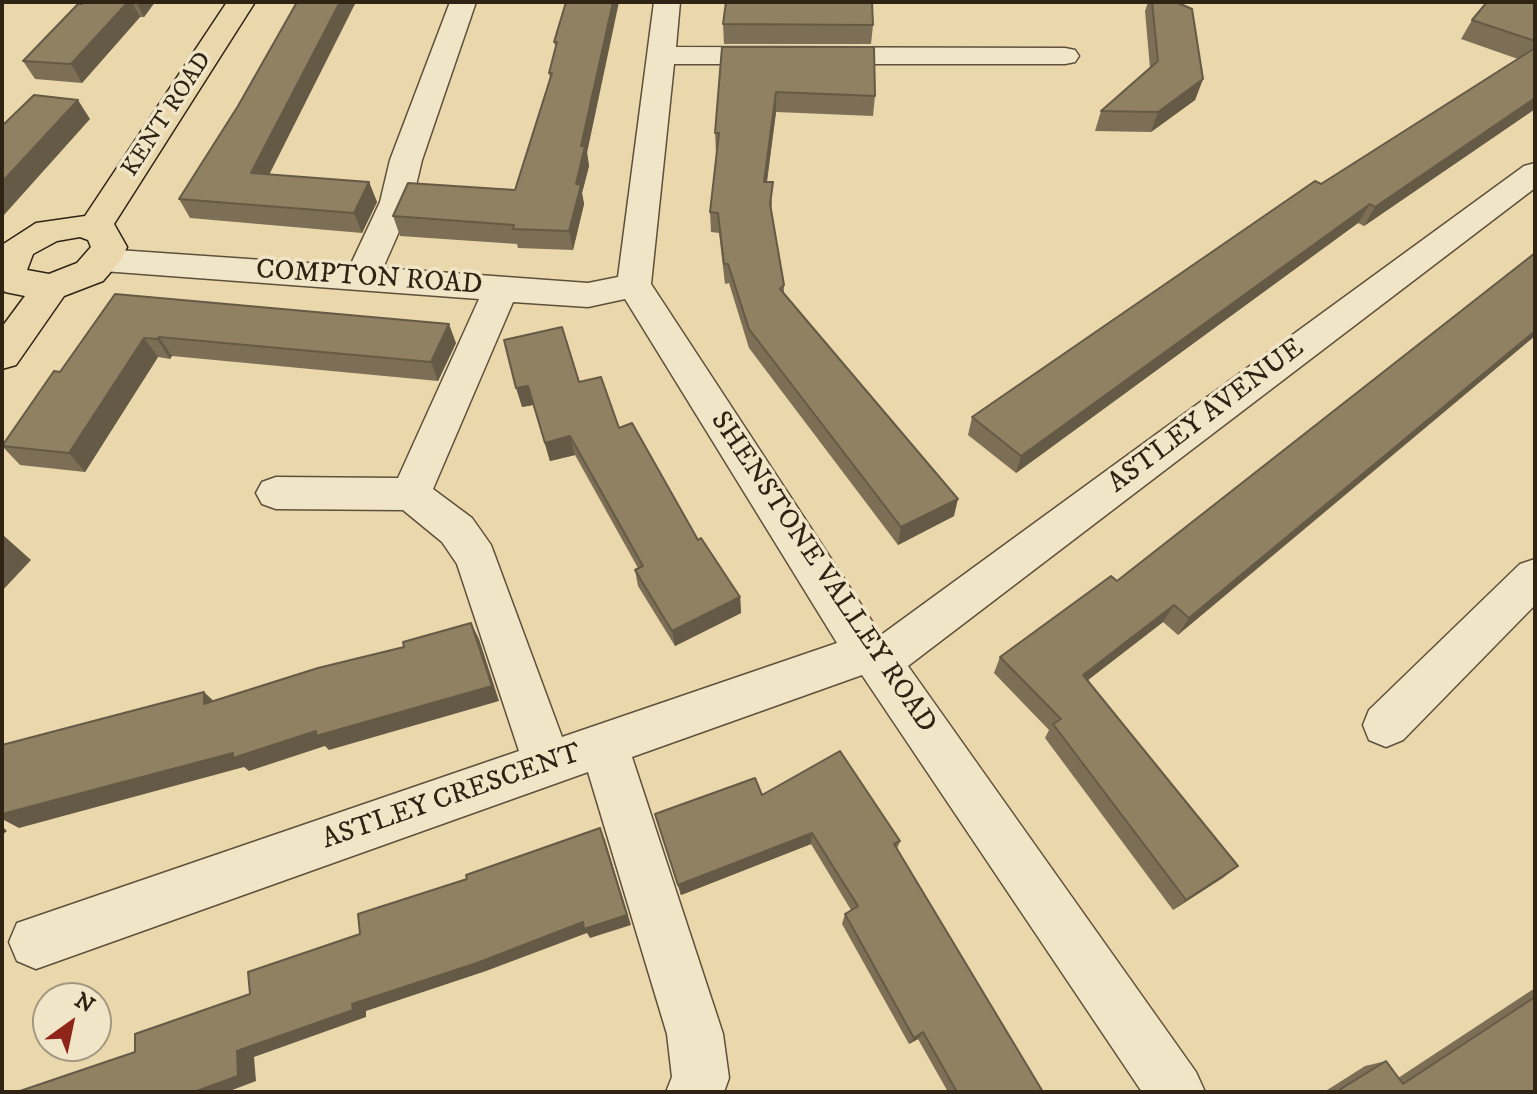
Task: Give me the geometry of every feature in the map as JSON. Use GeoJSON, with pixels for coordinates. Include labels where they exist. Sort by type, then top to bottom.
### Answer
{"type":"FeatureCollection","features":[{"type":"Feature","properties":{"kind":"main road","name":"KENT ROAD"},"geometry":{"type":"LineString","coordinates":[[17,277],[90,272],[87,238],[213,2]]}},
{"type":"Feature","properties":{"kind":"main road","name":"KENT ROAD"},"geometry":{"type":"LineString","coordinates":[[87,238],[241,2]]}},
{"type":"Feature","properties":{"kind":"main road"},"geometry":{"type":"LineString","coordinates":[[2,355],[17,277],[33,238],[87,238]]}},
{"type":"Feature","properties":{"kind":"street"},"geometry":{"type":"LineString","coordinates":[[361,279],[396,202],[406,160],[463,2]]}},
{"type":"Feature","properties":{"kind":"street"},"geometry":{"type":"LineString","coordinates":[[634,285],[667,2]]}},
{"type":"Feature","properties":{"kind":"street"},"geometry":{"type":"LineString","coordinates":[[660,55],[1065,56]]}},
{"type":"Feature","properties":{"kind":"street","name":"ASTLEY AVENUE"},"geometry":{"type":"LineString","coordinates":[[873,658],[1535,173]]}},
{"type":"Feature","properties":{"kind":"street","name":"COMPTON ROAD"},"geometry":{"type":"LineString","coordinates":[[87,238],[361,279],[588,295],[634,285]]}},
{"type":"Feature","properties":{"kind":"street","name":"SHENSTONE VALLEY ROAD"},"geometry":{"type":"LineString","coordinates":[[634,285],[873,658],[1176,1092]]}},
{"type":"Feature","properties":{"kind":"street"},"geometry":{"type":"LineString","coordinates":[[411,494],[501,289]]}},
{"type":"Feature","properties":{"kind":"street"},"geometry":{"type":"LineString","coordinates":[[276,493],[411,494],[457,530],[476,557],[548,765]]}},
{"type":"Feature","properties":{"kind":"street"},"geometry":{"type":"LineString","coordinates":[[1386,725],[1535,577]]}},
{"type":"Feature","properties":{"kind":"street","name":"ASTLEY CRESCENT"},"geometry":{"type":"LineString","coordinates":[[36,942],[604,745],[873,658]]}},
{"type":"Feature","properties":{"kind":"street"},"geometry":{"type":"LineString","coordinates":[[604,745],[695,1034],[701,1078],[695,1092]]}},
{"type":"Feature","properties":{"kind":"building"},"geometry":{"type":"Polygon","coordinates":[[[128,2],[71,64],[23,61],[78,4],[128,2]]]}},
{"type":"Feature","properties":{"kind":"building"},"geometry":{"type":"Polygon","coordinates":[[[297,2],[340,2],[251,173],[369,182],[354,213],[179,199],[238,106],[297,2]]]}},
{"type":"Feature","properties":{"kind":"building"},"geometry":{"type":"Polygon","coordinates":[[[566,2],[613,2],[581,146],[585,146],[576,184],[581,185],[569,231],[513,229],[514,225],[393,216],[408,183],[515,190],[552,73],[549,73],[557,42],[554,42],[566,2]]]}},
{"type":"Feature","properties":{"kind":"building"},"geometry":{"type":"Polygon","coordinates":[[[726,2],[872,2],[873,25],[723,24],[726,2]]]}},
{"type":"Feature","properties":{"kind":"building"},"geometry":{"type":"Polygon","coordinates":[[[1152,2],[1176,2],[1192,9],[1203,79],[1158,112],[1101,111],[1158,61],[1152,2]]]}},
{"type":"Feature","properties":{"kind":"building"},"geometry":{"type":"Polygon","coordinates":[[[1487,2],[1535,2],[1535,41],[1472,20],[1487,2]]]}},
{"type":"Feature","properties":{"kind":"building"},"geometry":{"type":"Polygon","coordinates":[[[722,47],[874,47],[875,96],[776,92],[764,182],[773,182],[770,204],[784,285],[780,289],[958,499],[901,527],[749,329],[728,264],[724,264],[718,213],[710,212],[719,133],[715,133],[722,47]]]}},
{"type":"Feature","properties":{"kind":"building"},"geometry":{"type":"Polygon","coordinates":[[[1535,48],[1535,98],[1375,207],[1370,204],[1021,456],[972,417],[1315,181],[1321,184],[1535,48]]]}},
{"type":"Feature","properties":{"kind":"building"},"geometry":{"type":"Polygon","coordinates":[[[34,95],[78,100],[2,182],[2,126],[34,95]]]}},
{"type":"Feature","properties":{"kind":"building"},"geometry":{"type":"Polygon","coordinates":[[[1535,253],[1535,331],[1189,618],[1174,605],[1083,675],[1238,866],[1186,900],[1053,724],[1061,719],[1000,657],[1111,576],[1117,581],[1535,253]]]}},
{"type":"Feature","properties":{"kind":"building"},"geometry":{"type":"Polygon","coordinates":[[[115,294],[449,324],[431,362],[144,338],[69,453],[2,446],[54,371],[60,372],[115,294]]]}},
{"type":"Feature","properties":{"kind":"building"},"geometry":{"type":"Polygon","coordinates":[[[562,327],[579,382],[601,377],[619,428],[632,423],[698,540],[701,538],[740,597],[672,631],[635,570],[643,566],[570,436],[545,443],[528,386],[516,388],[504,340],[562,327]]]}},
{"type":"Feature","properties":{"kind":"building"},"geometry":{"type":"Polygon","coordinates":[[[471,623],[492,686],[316,736],[316,731],[233,758],[233,753],[2,814],[2,745],[204,692],[204,704],[318,668],[404,647],[403,642],[471,623]]]}},
{"type":"Feature","properties":{"kind":"building"},"geometry":{"type":"Polygon","coordinates":[[[840,751],[900,841],[894,844],[1043,1092],[957,1092],[923,1032],[914,1038],[845,914],[858,906],[812,833],[678,885],[655,814],[755,778],[762,795],[840,751]]]}},
{"type":"Feature","properties":{"kind":"building"},"geometry":{"type":"Polygon","coordinates":[[[600,828],[627,915],[584,929],[583,922],[477,963],[352,1004],[353,1010],[237,1051],[238,1076],[194,1092],[17,1092],[135,1052],[135,1034],[250,994],[248,972],[360,934],[358,914],[467,879],[466,875],[600,828]]]}},
{"type":"Feature","properties":{"kind":"building"},"geometry":{"type":"Polygon","coordinates":[[[1535,997],[1535,1092],[1336,1092],[1386,1061],[1403,1084],[1535,997]]]}}]}
